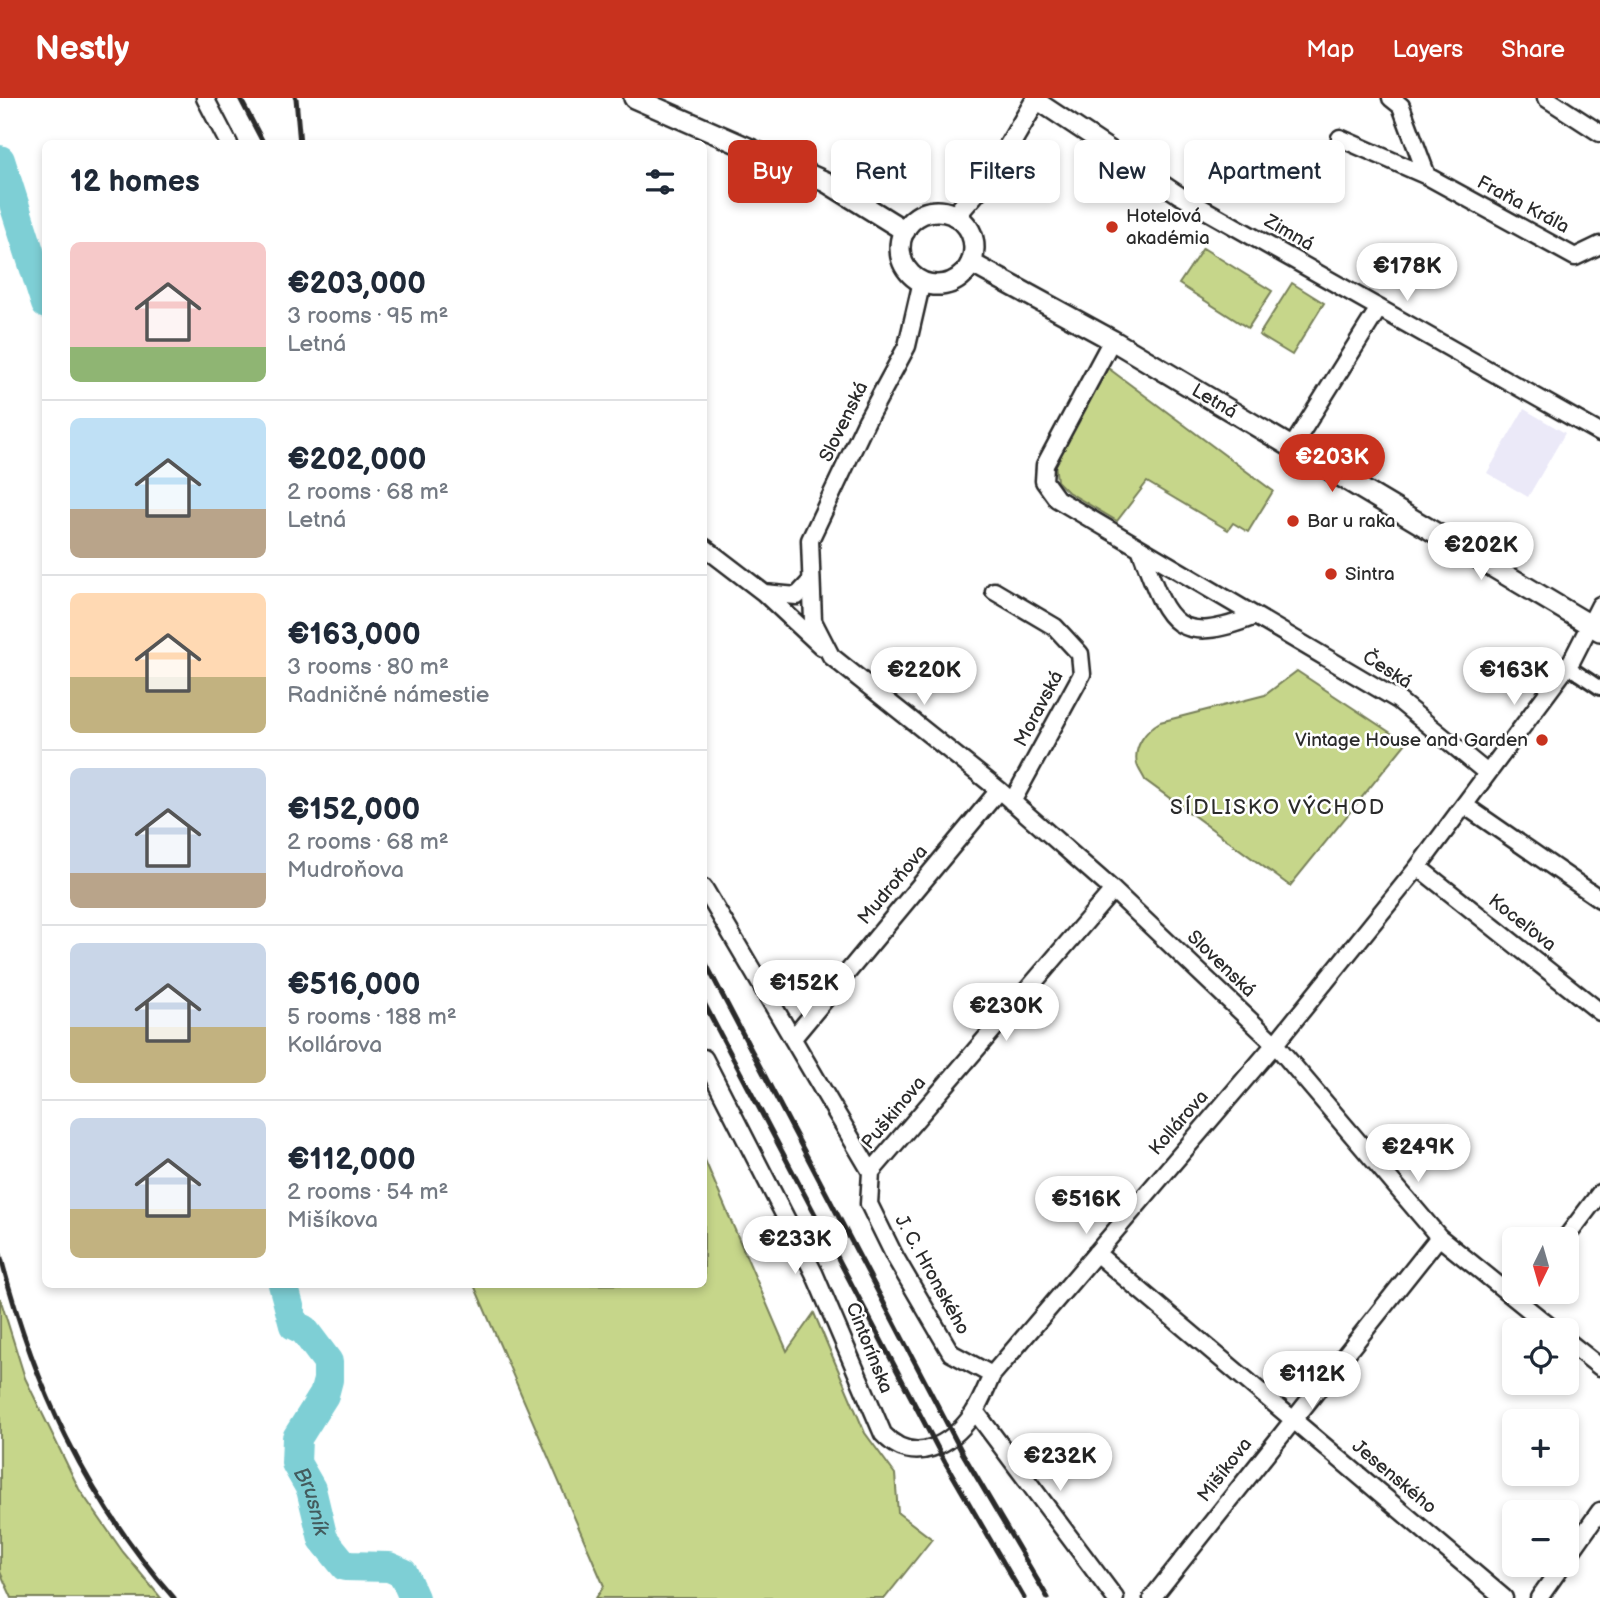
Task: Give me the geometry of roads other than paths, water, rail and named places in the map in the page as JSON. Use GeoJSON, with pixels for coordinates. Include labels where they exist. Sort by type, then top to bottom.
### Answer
{"type":"FeatureCollection","features":[{"type":"Feature","properties":{"kind":"street"},"geometry":{"type":"LineString","coordinates":[[205,98],[227,140]]}},
{"type":"Feature","properties":{"kind":"street"},"geometry":{"type":"LineString","coordinates":[[634,98],[827,182],[905,231]]}},
{"type":"Feature","properties":{"kind":"street"},"geometry":{"type":"LineString","coordinates":[[1391,98],[1401,106],[1427,176]]}},
{"type":"Feature","properties":{"kind":"street"},"geometry":{"type":"LineString","coordinates":[[1546,98],[1600,133]]}},
{"type":"Feature","properties":{"kind":"street"},"geometry":{"type":"LineString","coordinates":[[955,216],[995,170],[1036,99]]}},
{"type":"Feature","properties":{"kind":"street","name":"Zimná"},"geometry":{"type":"LineString","coordinates":[[1036,99],[1179,195],[1600,433]]}},
{"type":"Feature","properties":{"kind":"street","name":"Fraňa Kráľa"},"geometry":{"type":"LineString","coordinates":[[1340,138],[1427,176],[1574,257],[1600,245]]}},
{"type":"Feature","properties":{"kind":"street"},"geometry":{"type":"LineString","coordinates":[[944,212],[955,216],[966,224],[972,236],[974,250],[971,264],[964,274],[955,280],[933,285],[912,275],[901,254],[901,242],[912,221],[921,215],[944,212]]}},
{"type":"Feature","properties":{"kind":"street","name":"Letná"},"geometry":{"type":"LineString","coordinates":[[971,264],[1112,340],[1595,628]]}},
{"type":"Feature","properties":{"kind":"street","name":"Slovenská"},"geometry":{"type":"LineString","coordinates":[[831,656],[813,621],[810,540],[867,420],[907,346],[922,281]]}},
{"type":"Feature","properties":{"kind":"street"},"geometry":{"type":"LineString","coordinates":[[1292,447],[1379,308]]}},
{"type":"Feature","properties":{"kind":"street","name":"Česká"},"geometry":{"type":"LineString","coordinates":[[1112,340],[1045,465],[1044,481],[1057,499],[1398,700],[1488,773]]}},
{"type":"Feature","properties":{"kind":"street"},"geometry":{"type":"LineString","coordinates":[[1140,548],[1157,592],[1177,624],[1195,630],[1225,628],[1255,615]]}},
{"type":"Feature","properties":{"kind":"street","name":"Slovenská"},"geometry":{"type":"LineString","coordinates":[[707,549],[764,593],[831,656],[999,790],[1112,890],[1275,1044],[1439,1237],[1502,1282]]}},
{"type":"Feature","properties":{"kind":"street"},"geometry":{"type":"LineString","coordinates":[[764,593],[797,596],[810,582]]}},
{"type":"Feature","properties":{"kind":"street","name":"Moravská"},"geometry":{"type":"LineString","coordinates":[[994,591],[1055,626],[1080,654],[1082,674],[1012,802]]}},
{"type":"Feature","properties":{"kind":"street","name":"Kollárova"},"geometry":{"type":"LineString","coordinates":[[916,1452],[941,1444],[954,1436],[975,1411],[992,1375],[1275,1044],[1418,867],[1595,628],[1600,605]]}},
{"type":"Feature","properties":{"kind":"street"},"geometry":{"type":"LineString","coordinates":[[1567,666],[1600,688]]}},
{"type":"Feature","properties":{"kind":"street","name":"Mudroňova"},"geometry":{"type":"LineString","coordinates":[[793,1038],[999,790]]}},
{"type":"Feature","properties":{"kind":"street"},"geometry":{"type":"LineString","coordinates":[[1464,805],[1600,899]]}},
{"type":"Feature","properties":{"kind":"street","name":"Koceľova"},"geometry":{"type":"LineString","coordinates":[[1418,867],[1600,1012]]}},
{"type":"Feature","properties":{"kind":"street","name":"Puškinova"},"geometry":{"type":"LineString","coordinates":[[871,1172],[1112,890]]}},
{"type":"Feature","properties":{"kind":"street"},"geometry":{"type":"LineString","coordinates":[[707,893],[871,1172]]}},
{"type":"Feature","properties":{"kind":"street","name":"Cintorínska"},"geometry":{"type":"LineString","coordinates":[[707,1064],[809,1261],[877,1422],[890,1441],[898,1447],[916,1452]]}},
{"type":"Feature","properties":{"kind":"street","name":"J. C. Hronského"},"geometry":{"type":"LineString","coordinates":[[871,1172],[869,1203],[895,1258],[951,1353],[992,1375]]}},
{"type":"Feature","properties":{"kind":"street"},"geometry":{"type":"LineString","coordinates":[[1574,1227],[1600,1193]]}},
{"type":"Feature","properties":{"kind":"street","name":"Mišíkova"},"geometry":{"type":"LineString","coordinates":[[1152,1598],[1439,1237]]}},
{"type":"Feature","properties":{"kind":"street","name":"Jesenského"},"geometry":{"type":"LineString","coordinates":[[1096,1253],[1504,1598]]}},
{"type":"Feature","properties":{"kind":"street","name":"Slovenská"},"geometry":{"type":"LineString","coordinates":[[1530,1304],[1543,1318]]}},
{"type":"Feature","properties":{"kind":"street"},"geometry":{"type":"LineString","coordinates":[[1579,1350],[1600,1367]]}},
{"type":"Feature","properties":{"kind":"street"},"geometry":{"type":"LineString","coordinates":[[975,1411],[1115,1598]]}},
{"type":"Feature","properties":{"kind":"street"},"geometry":{"type":"LineString","coordinates":[[1579,1541],[1600,1511]]}},
{"type":"Feature","properties":{"kind":"street"},"geometry":{"type":"LineString","coordinates":[[1539,1598],[1554,1577]]}},
{"type":"Feature","properties":{"kind":"waterway","name":"Brusník"},"geometry":{"type":"LineString","coordinates":[[0,160],[42,291]]}},
{"type":"Feature","properties":{"kind":"waterway","name":"Brusník"},"geometry":{"type":"LineString","coordinates":[[284,1288],[294,1325],[304,1330],[328,1362],[328,1380],[324,1395],[297,1438],[296,1463],[311,1489],[323,1539],[345,1566],[389,1567],[403,1573],[414,1598]]}},
{"type":"Feature","properties":{"kind":"railway"},"geometry":{"type":"LineString","coordinates":[[240,98],[262,140]]}},
{"type":"Feature","properties":{"kind":"railway"},"geometry":{"type":"LineString","coordinates":[[296,98],[300,140]]}},
{"type":"Feature","properties":{"kind":"railway"},"geometry":{"type":"LineString","coordinates":[[707,966],[963,1454],[1048,1598]]}},
{"type":"Feature","properties":{"kind":"railway"},"geometry":{"type":"LineString","coordinates":[[707,1009],[945,1462],[1024,1598]]}},
{"type":"Feature","properties":{"kind":"railway"},"geometry":{"type":"LineString","coordinates":[[0,1254],[29,1348],[66,1437],[114,1520],[142,1560],[174,1598]]}},
{"type":"Feature","properties":{"kind":"place","name":"Hotelová akadémia"},"geometry":{"type":"Point","coordinates":[1112,227]}},
{"type":"Feature","properties":{"kind":"place","name":"Bar u raka"},"geometry":{"type":"Point","coordinates":[1293,521]}},
{"type":"Feature","properties":{"kind":"place","name":"Sintra"},"geometry":{"type":"Point","coordinates":[1331,574]}},
{"type":"Feature","properties":{"kind":"place","name":"Vintage House and Garden"},"geometry":{"type":"Point","coordinates":[1542,740]}},
{"type":"Feature","properties":{"kind":"district","name":"SÍDLISKO VÝCHOD"},"geometry":{"type":"Point","coordinates":[1278,807]}}]}
